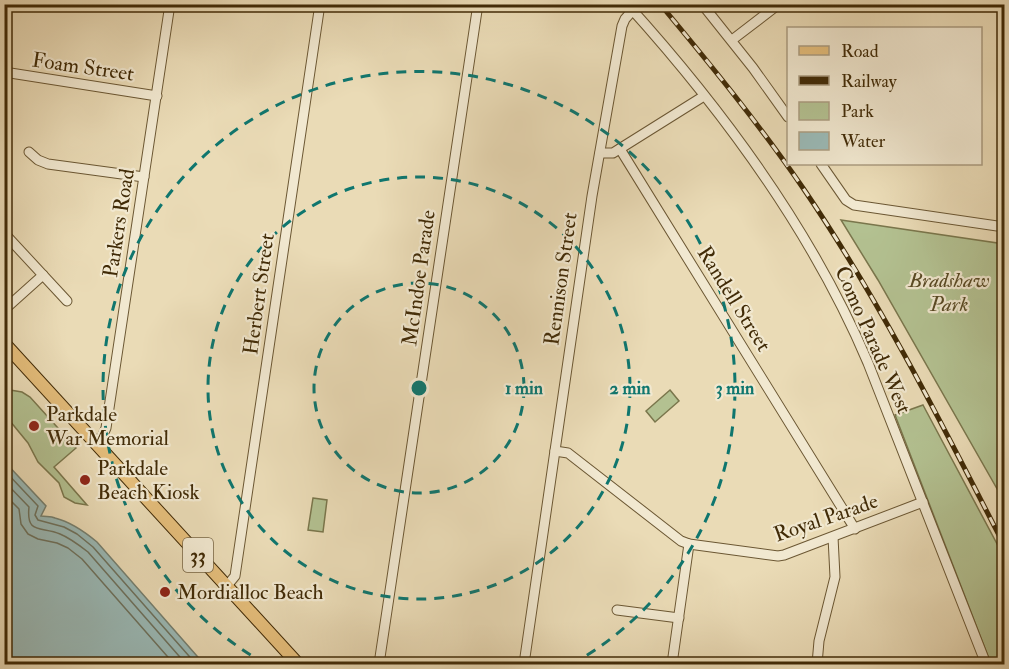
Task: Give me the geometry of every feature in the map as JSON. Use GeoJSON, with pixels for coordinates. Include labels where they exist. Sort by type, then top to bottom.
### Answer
{"type":"FeatureCollection","features":[{"type":"Feature","properties":{"kind":"main road","name":"33"},"geometry":{"type":"LineString","coordinates":[[4,343],[298,664]]}},
{"type":"Feature","properties":{"kind":"street","name":"Parkers Road"},"geometry":{"type":"LineString","coordinates":[[98,446],[106,428],[170,4]]}},
{"type":"Feature","properties":{"kind":"street","name":"Herbert Street"},"geometry":{"type":"LineString","coordinates":[[226,586],[235,576],[320,4]]}},
{"type":"Feature","properties":{"kind":"street","name":"McIndoe Parade"},"geometry":{"type":"LineString","coordinates":[[379,664],[478,4]]}},
{"type":"Feature","properties":{"kind":"street"},"geometry":{"type":"LineString","coordinates":[[702,4],[787,114]]}},
{"type":"Feature","properties":{"kind":"street"},"geometry":{"type":"LineString","coordinates":[[732,40],[778,4]]}},
{"type":"Feature","properties":{"kind":"street","name":"Como Parade West"},"geometry":{"type":"LineString","coordinates":[[630,7],[704,96],[771,189],[828,279],[864,354],[986,664]]}},
{"type":"Feature","properties":{"kind":"street","name":"Rennison Street"},"geometry":{"type":"LineString","coordinates":[[524,664],[600,153],[622,26],[630,7]]}},
{"type":"Feature","properties":{"kind":"street","name":"Foam Street"},"geometry":{"type":"LineString","coordinates":[[4,72],[157,96]]}},
{"type":"Feature","properties":{"kind":"street"},"geometry":{"type":"LineString","coordinates":[[600,153],[610,154],[620,149],[704,96]]}},
{"type":"Feature","properties":{"kind":"street","name":"Randell Street"},"geometry":{"type":"LineString","coordinates":[[620,149],[855,529]]}},
{"type":"Feature","properties":{"kind":"street"},"geometry":{"type":"LineString","coordinates":[[29,152],[38,160],[48,164],[144,177]]}},
{"type":"Feature","properties":{"kind":"street"},"geometry":{"type":"LineString","coordinates":[[822,165],[846,200],[854,205],[1005,227]]}},
{"type":"Feature","properties":{"kind":"street"},"geometry":{"type":"LineString","coordinates":[[4,232],[67,301]]}},
{"type":"Feature","properties":{"kind":"street"},"geometry":{"type":"LineString","coordinates":[[4,310],[43,275]]}},
{"type":"Feature","properties":{"kind":"street","name":"Royal Parade"},"geometry":{"type":"LineString","coordinates":[[555,451],[568,453],[681,541],[689,544],[778,556],[923,502]]}},
{"type":"Feature","properties":{"kind":"street"},"geometry":{"type":"LineString","coordinates":[[817,664],[821,634],[835,577],[832,537]]}},
{"type":"Feature","properties":{"kind":"street"},"geometry":{"type":"LineString","coordinates":[[672,664],[689,544]]}},
{"type":"Feature","properties":{"kind":"street"},"geometry":{"type":"LineString","coordinates":[[617,610],[678,618]]}},
{"type":"Feature","properties":{"kind":"green space","name":"Bradshaw Park"},"geometry":{"type":"Polygon","coordinates":[[[841,220],[1004,244],[1004,501],[878,280],[841,220]]]}},
{"type":"Feature","properties":{"kind":"green space"},"geometry":{"type":"Polygon","coordinates":[[[4,389],[22,392],[30,397],[76,448],[54,467],[87,505],[75,503],[64,497],[59,483],[38,462],[28,443],[5,415],[4,389]]]}},
{"type":"Feature","properties":{"kind":"green space"},"geometry":{"type":"Polygon","coordinates":[[[670,390],[679,401],[655,422],[646,411],[670,390]]]}},
{"type":"Feature","properties":{"kind":"green space"},"geometry":{"type":"Polygon","coordinates":[[[923,405],[1004,557],[1004,664],[991,664],[895,415],[923,405]]]}},
{"type":"Feature","properties":{"kind":"green space"},"geometry":{"type":"Polygon","coordinates":[[[313,498],[327,500],[323,532],[308,530],[313,498]]]}},
{"type":"Feature","properties":{"kind":"water"},"geometry":{"type":"Polygon","coordinates":[[[4,461],[46,506],[41,516],[67,522],[97,542],[204,664],[5,664],[4,461]]]}},
{"type":"Feature","properties":{"kind":"railway"},"geometry":{"type":"LineString","coordinates":[[660,4],[769,141],[831,231],[909,364],[1004,545]]}},
{"type":"Feature","properties":{"kind":"place","name":"Parkdale War Memorial"},"geometry":{"type":"Point","coordinates":[34,426]}},
{"type":"Feature","properties":{"kind":"place","name":"Parkdale Beach Kiosk"},"geometry":{"type":"Point","coordinates":[85,480]}},
{"type":"Feature","properties":{"kind":"place","name":"Mordialloc Beach"},"geometry":{"type":"Point","coordinates":[165,592]}}]}
